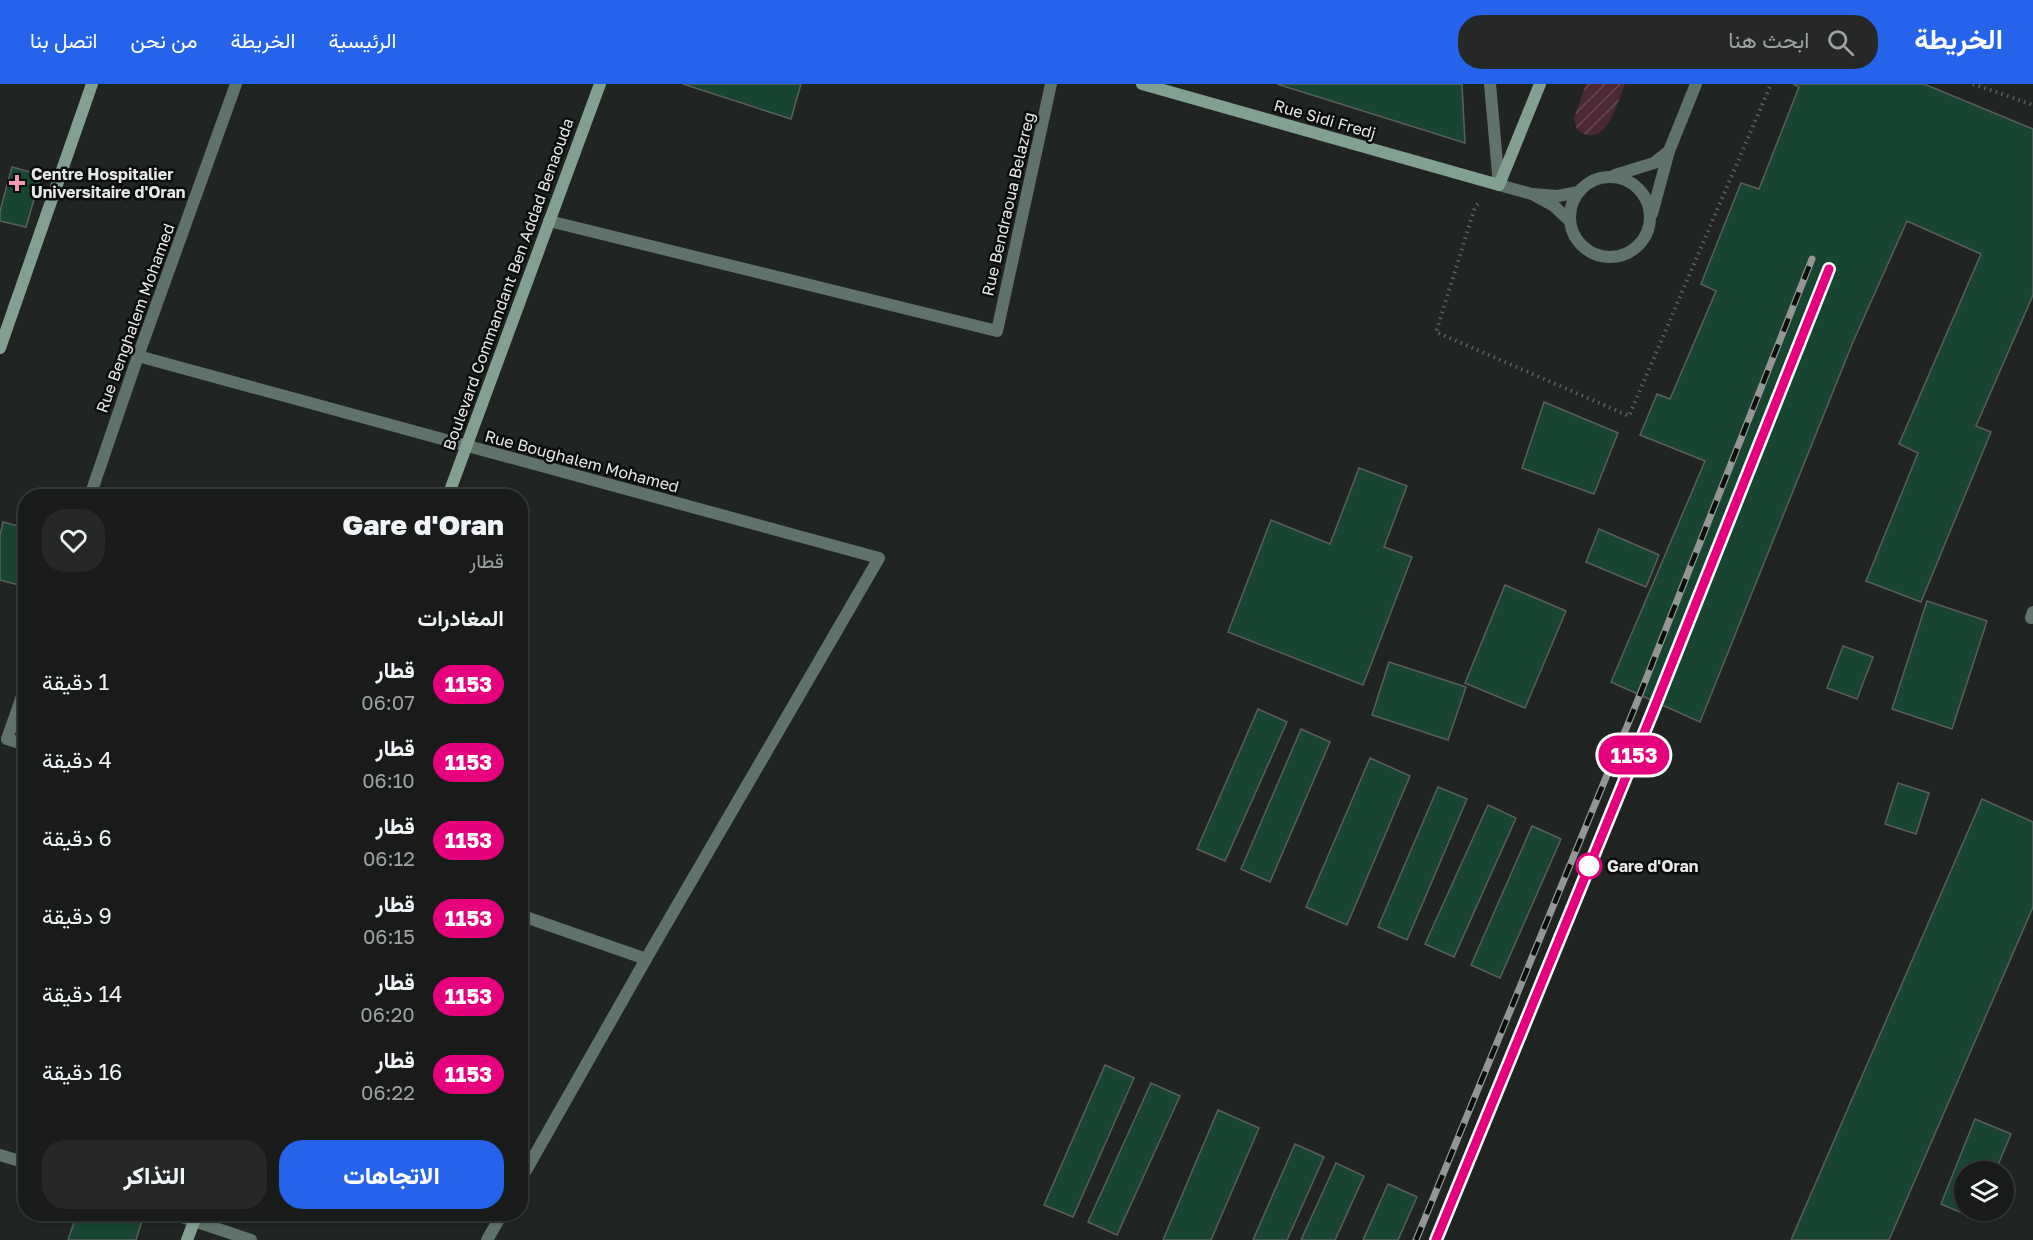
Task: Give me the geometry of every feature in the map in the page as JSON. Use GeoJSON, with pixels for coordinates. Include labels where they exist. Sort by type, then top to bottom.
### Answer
{"type":"FeatureCollection","features":[{"type":"Feature","properties":{"kind":"main road"},"geometry":{"type":"LineString","coordinates":[[0,348],[92,84]]}},
{"type":"Feature","properties":{"kind":"main road","name":"Boulevard Commandant Ben Addad Benaouda"},"geometry":{"type":"LineString","coordinates":[[451,489],[600,84]]}},
{"type":"Feature","properties":{"kind":"main road","name":"Rue Sidi Fredj"},"geometry":{"type":"LineString","coordinates":[[1142,84],[1499,185]]}},
{"type":"Feature","properties":{"kind":"main road"},"geometry":{"type":"LineString","coordinates":[[1499,185],[1540,84]]}},
{"type":"Feature","properties":{"kind":"main road"},"geometry":{"type":"LineString","coordinates":[[187,1240],[194,1221]]}},
{"type":"Feature","properties":{"kind":"street","name":"Rue Benghalem Mohamed"},"geometry":{"type":"LineString","coordinates":[[92,489],[236,84]]}},
{"type":"Feature","properties":{"kind":"street","name":"Rue Bendraoua Belazreg"},"geometry":{"type":"LineString","coordinates":[[549,221],[997,331],[1052,84]]}},
{"type":"Feature","properties":{"kind":"street"},"geometry":{"type":"LineString","coordinates":[[1490,84],[1499,185],[1532,194],[1558,196],[1578,192]]}},
{"type":"Feature","properties":{"kind":"street"},"geometry":{"type":"LineString","coordinates":[[1669,151],[1654,163],[1640,169],[1599,177],[1578,192],[1572,202],[1570,221],[1577,240],[1586,249],[1596,255],[1611,257],[1624,255],[1636,248],[1645,237],[1669,151],[1696,84]]}},
{"type":"Feature","properties":{"kind":"street"},"geometry":{"type":"LineString","coordinates":[[1612,176],[1630,182],[1646,197],[1650,210],[1650,224]]}},
{"type":"Feature","properties":{"kind":"street"},"geometry":{"type":"LineString","coordinates":[[1532,194],[1554,206],[1570,221]]}},
{"type":"Feature","properties":{"kind":"street","name":"Rue Boughalem Mohamed"},"geometry":{"type":"LineString","coordinates":[[138,356],[879,558],[646,959]]}},
{"type":"Feature","properties":{"kind":"street"},"geometry":{"type":"LineString","coordinates":[[18,704],[3,741],[18,744]]}},
{"type":"Feature","properties":{"kind":"street"},"geometry":{"type":"LineString","coordinates":[[528,918],[646,959],[528,1168]]}},
{"type":"Feature","properties":{"kind":"street"},"geometry":{"type":"LineString","coordinates":[[0,1155],[18,1161]]}},
{"type":"Feature","properties":{"kind":"street"},"geometry":{"type":"LineString","coordinates":[[206,1221],[251,1240]]}},
{"type":"Feature","properties":{"kind":"street"},"geometry":{"type":"LineString","coordinates":[[487,1240],[498,1221]]}},
{"type":"Feature","properties":{"kind":"path"},"geometry":{"type":"LineString","coordinates":[[1499,185],[1475,207],[1436,332],[1629,416],[1771,84]]}},
{"type":"Feature","properties":{"kind":"path"},"geometry":{"type":"LineString","coordinates":[[1973,84],[2033,105]]}},
{"type":"Feature","properties":{"kind":"shaded area"},"geometry":{"type":"Polygon","coordinates":[[[1586,84],[1625,84],[1614,113],[1603,130],[1595,135],[1587,135],[1577,130],[1574,118],[1586,84]]]}},
{"type":"Feature","properties":{"kind":"building"},"geometry":{"type":"Polygon","coordinates":[[[683,84],[801,84],[791,119],[683,84]]]}},
{"type":"Feature","properties":{"kind":"building"},"geometry":{"type":"Polygon","coordinates":[[[1277,84],[1462,84],[1465,143],[1277,84]]]}},
{"type":"Feature","properties":{"kind":"building"},"geometry":{"type":"Polygon","coordinates":[[[1793,84],[1924,84],[2033,129],[2033,295],[1976,426],[1991,432],[1921,602],[1866,581],[1918,453],[1899,444],[1981,254],[1907,221],[1853,342],[1700,722],[1611,682],[1705,461],[1640,435],[1657,394],[1670,399],[1716,291],[1701,284],[1741,183],[1759,189],[1799,87],[1793,84]]]}},
{"type":"Feature","properties":{"kind":"building"},"geometry":{"type":"Polygon","coordinates":[[[12,167],[41,175],[26,227],[0,221],[0,211],[12,167]]]}},
{"type":"Feature","properties":{"kind":"building"},"geometry":{"type":"Polygon","coordinates":[[[1544,402],[1618,433],[1594,494],[1522,468],[1544,402]]]}},
{"type":"Feature","properties":{"kind":"building"},"geometry":{"type":"Polygon","coordinates":[[[1359,468],[1407,486],[1384,547],[1412,557],[1363,685],[1228,632],[1271,520],[1330,544],[1359,468]]]}},
{"type":"Feature","properties":{"kind":"building"},"geometry":{"type":"Polygon","coordinates":[[[3,522],[18,526],[18,585],[0,580],[0,535],[3,522]]]}},
{"type":"Feature","properties":{"kind":"building"},"geometry":{"type":"Polygon","coordinates":[[[1599,529],[1659,555],[1646,587],[1586,562],[1599,529]]]}},
{"type":"Feature","properties":{"kind":"building"},"geometry":{"type":"Polygon","coordinates":[[[1505,585],[1566,611],[1525,708],[1465,683],[1505,585]]]}},
{"type":"Feature","properties":{"kind":"building"},"geometry":{"type":"Polygon","coordinates":[[[1927,601],[1987,621],[1952,729],[1892,709],[1927,601]]]}},
{"type":"Feature","properties":{"kind":"building"},"geometry":{"type":"Polygon","coordinates":[[[1843,646],[1873,657],[1857,699],[1827,688],[1843,646]]]}},
{"type":"Feature","properties":{"kind":"building"},"geometry":{"type":"Polygon","coordinates":[[[1389,662],[1466,687],[1448,740],[1372,715],[1389,662]]]}},
{"type":"Feature","properties":{"kind":"building"},"geometry":{"type":"Polygon","coordinates":[[[1258,709],[1287,722],[1225,861],[1197,849],[1258,709]]]}},
{"type":"Feature","properties":{"kind":"building"},"geometry":{"type":"Polygon","coordinates":[[[1301,729],[1330,742],[1270,882],[1241,869],[1301,729]]]}},
{"type":"Feature","properties":{"kind":"building"},"geometry":{"type":"Polygon","coordinates":[[[1370,758],[1410,776],[1347,925],[1306,907],[1370,758]]]}},
{"type":"Feature","properties":{"kind":"building"},"geometry":{"type":"Polygon","coordinates":[[[1898,783],[1929,793],[1916,834],[1885,824],[1898,783]]]}},
{"type":"Feature","properties":{"kind":"building"},"geometry":{"type":"Polygon","coordinates":[[[1438,787],[1467,799],[1407,940],[1378,927],[1438,787]]]}},
{"type":"Feature","properties":{"kind":"building"},"geometry":{"type":"Polygon","coordinates":[[[1982,799],[2033,822],[2033,907],[1889,1240],[1791,1240],[1982,799]]]}},
{"type":"Feature","properties":{"kind":"building"},"geometry":{"type":"Polygon","coordinates":[[[1488,805],[1516,818],[1454,957],[1425,944],[1488,805]]]}},
{"type":"Feature","properties":{"kind":"building"},"geometry":{"type":"Polygon","coordinates":[[[1532,826],[1561,839],[1500,978],[1471,965],[1532,826]]]}},
{"type":"Feature","properties":{"kind":"building"},"geometry":{"type":"Polygon","coordinates":[[[1105,1065],[1134,1078],[1073,1217],[1044,1205],[1105,1065]]]}},
{"type":"Feature","properties":{"kind":"building"},"geometry":{"type":"Polygon","coordinates":[[[1151,1083],[1180,1096],[1117,1235],[1088,1222],[1151,1083]]]}},
{"type":"Feature","properties":{"kind":"building"},"geometry":{"type":"Polygon","coordinates":[[[1218,1110],[1259,1128],[1211,1240],[1163,1240],[1218,1110]]]}},
{"type":"Feature","properties":{"kind":"building"},"geometry":{"type":"Polygon","coordinates":[[[1975,1119],[2011,1134],[2000,1161],[1958,1161],[1975,1119]]]}},
{"type":"Feature","properties":{"kind":"building"},"geometry":{"type":"Polygon","coordinates":[[[1295,1144],[1324,1157],[1287,1240],[1253,1240],[1295,1144]]]}},
{"type":"Feature","properties":{"kind":"building"},"geometry":{"type":"Polygon","coordinates":[[[1336,1163],[1364,1176],[1335,1240],[1301,1240],[1336,1163]]]}},
{"type":"Feature","properties":{"kind":"building"},"geometry":{"type":"Polygon","coordinates":[[[1954,1172],[1954,1210],[1941,1204],[1954,1172]]]}},
{"type":"Feature","properties":{"kind":"building"},"geometry":{"type":"Polygon","coordinates":[[[1388,1184],[1417,1197],[1398,1240],[1363,1240],[1388,1184]]]}},
{"type":"Feature","properties":{"kind":"building"},"geometry":{"type":"Polygon","coordinates":[[[75,1221],[142,1221],[136,1240],[68,1240],[75,1221]]]}},
{"type":"Feature","properties":{"kind":"railway"},"geometry":{"type":"LineString","coordinates":[[1416,1240],[1637,702],[1812,259]]}},
{"type":"Feature","properties":{"kind":"railway"},"geometry":{"type":"LineString","coordinates":[[1436,1240],[1653,711],[1829,269]]}},
{"type":"Feature","properties":{"kind":"train","name":"1153"},"geometry":{"type":"LineString","coordinates":[[1436,1240],[1653,711],[1829,269]]}},
{"type":"Feature","properties":{"kind":"place","name":"Centre Hospitalier Universitaire d'Oran"},"geometry":{"type":"Point","coordinates":[17,183]}},
{"type":"Feature","properties":{"kind":"place","name":"Gare d'Oran"},"geometry":{"type":"Point","coordinates":[1589,866]}}]}
